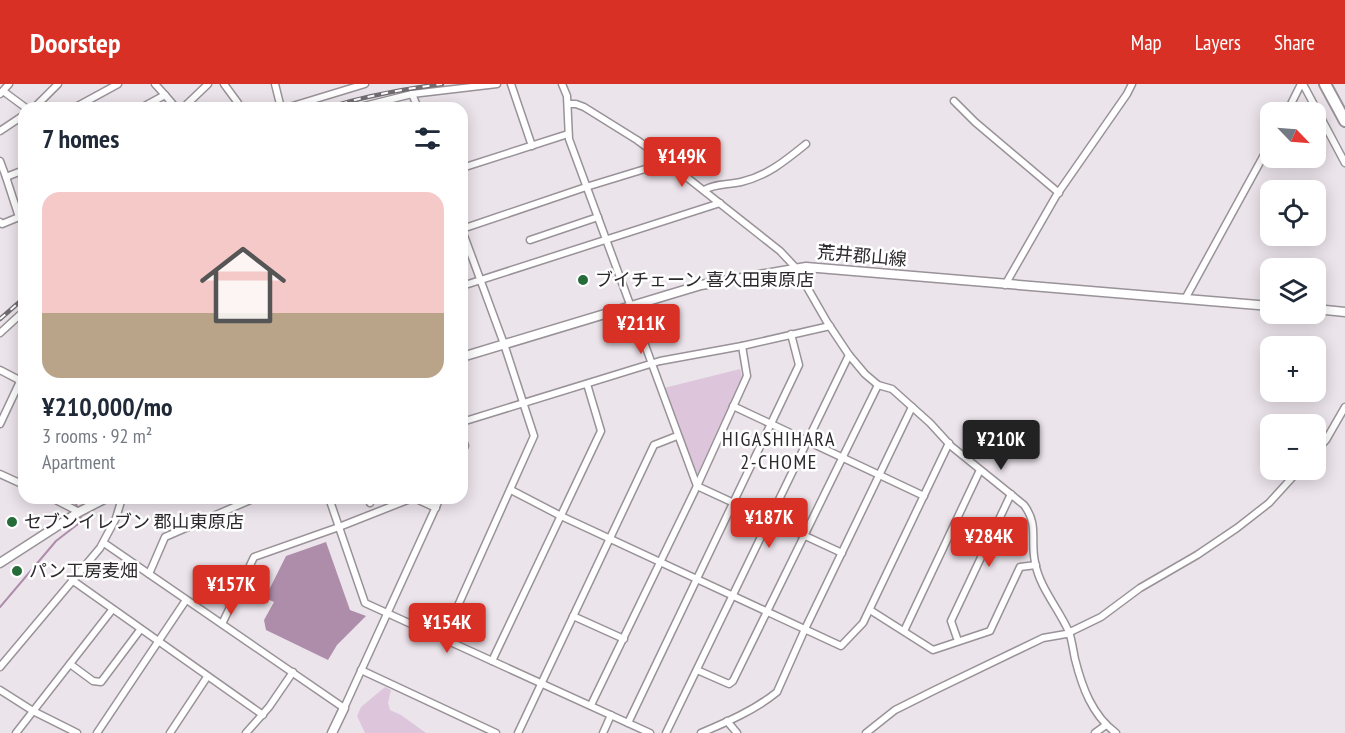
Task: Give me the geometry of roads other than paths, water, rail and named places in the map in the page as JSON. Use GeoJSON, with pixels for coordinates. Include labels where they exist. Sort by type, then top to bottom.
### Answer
{"type":"FeatureCollection","features":[{"type":"Feature","properties":{"kind":"highway"},"geometry":{"type":"LineString","coordinates":[[1325,84],[1345,121]]}},
{"type":"Feature","properties":{"kind":"highway"},"geometry":{"type":"LineString","coordinates":[[1332,84],[1345,111]]}},
{"type":"Feature","properties":{"kind":"main road","name":"荒井郡山線"},"geometry":{"type":"LineString","coordinates":[[468,355],[629,305],[709,283],[806,267],[1260,305]]}},
{"type":"Feature","properties":{"kind":"main road"},"geometry":{"type":"LineString","coordinates":[[1326,310],[1345,312]]}},
{"type":"Feature","properties":{"kind":"main road"},"geometry":{"type":"LineString","coordinates":[[0,563],[94,504]]}},
{"type":"Feature","properties":{"kind":"main road"},"geometry":{"type":"LineString","coordinates":[[332,733],[344,708]]}},
{"type":"Feature","properties":{"kind":"street"},"geometry":{"type":"LineString","coordinates":[[9,84],[1,93],[18,103]]}},
{"type":"Feature","properties":{"kind":"street"},"geometry":{"type":"LineString","coordinates":[[40,102],[58,84]]}},
{"type":"Feature","properties":{"kind":"street"},"geometry":{"type":"LineString","coordinates":[[85,102],[118,84]]}},
{"type":"Feature","properties":{"kind":"street"},"geometry":{"type":"LineString","coordinates":[[155,84],[171,102]]}},
{"type":"Feature","properties":{"kind":"street"},"geometry":{"type":"LineString","coordinates":[[189,102],[208,84]]}},
{"type":"Feature","properties":{"kind":"street"},"geometry":{"type":"LineString","coordinates":[[224,84],[237,102]]}},
{"type":"Feature","properties":{"kind":"street"},"geometry":{"type":"LineString","coordinates":[[275,84],[280,102]]}},
{"type":"Feature","properties":{"kind":"street"},"geometry":{"type":"LineString","coordinates":[[306,102],[365,84]]}},
{"type":"Feature","properties":{"kind":"street"},"geometry":{"type":"LineString","coordinates":[[380,102],[412,94],[497,84]]}},
{"type":"Feature","properties":{"kind":"street"},"geometry":{"type":"LineString","coordinates":[[511,84],[532,146]]}},
{"type":"Feature","properties":{"kind":"street"},"geometry":{"type":"LineString","coordinates":[[562,84],[566,91],[568,104],[568,134],[697,486],[842,552]]}},
{"type":"Feature","properties":{"kind":"street"},"geometry":{"type":"LineString","coordinates":[[1005,285],[1059,193],[1132,84]]}},
{"type":"Feature","properties":{"kind":"street"},"geometry":{"type":"LineString","coordinates":[[1292,102],[1302,84]]}},
{"type":"Feature","properties":{"kind":"street"},"geometry":{"type":"LineString","coordinates":[[1302,84],[1345,163]]}},
{"type":"Feature","properties":{"kind":"street"},"geometry":{"type":"LineString","coordinates":[[412,94],[415,102]]}},
{"type":"Feature","properties":{"kind":"street"},"geometry":{"type":"LineString","coordinates":[[152,102],[165,95]]}},
{"type":"Feature","properties":{"kind":"street"},"geometry":{"type":"LineString","coordinates":[[954,101],[975,122],[1059,193]]}},
{"type":"Feature","properties":{"kind":"street"},"geometry":{"type":"LineString","coordinates":[[568,104],[578,105],[591,111],[668,162],[780,251],[796,268],[849,355],[878,385],[892,389],[949,443],[1024,505],[1031,514],[1036,565],[1069,633],[1082,686],[1094,710],[1116,733]]}},
{"type":"Feature","properties":{"kind":"street"},"geometry":{"type":"LineString","coordinates":[[0,131],[18,120]]}},
{"type":"Feature","properties":{"kind":"street"},"geometry":{"type":"LineString","coordinates":[[468,166],[568,134]]}},
{"type":"Feature","properties":{"kind":"street"},"geometry":{"type":"LineString","coordinates":[[704,190],[712,185],[741,182],[765,174],[782,165],[806,144]]}},
{"type":"Feature","properties":{"kind":"street"},"geometry":{"type":"LineString","coordinates":[[0,161],[18,214]]}},
{"type":"Feature","properties":{"kind":"street"},"geometry":{"type":"LineString","coordinates":[[468,227],[668,162]]}},
{"type":"Feature","properties":{"kind":"street"},"geometry":{"type":"LineString","coordinates":[[1185,299],[1260,162]]}},
{"type":"Feature","properties":{"kind":"street"},"geometry":{"type":"LineString","coordinates":[[6,177],[18,172]]}},
{"type":"Feature","properties":{"kind":"street"},"geometry":{"type":"LineString","coordinates":[[468,284],[720,203]]}},
{"type":"Feature","properties":{"kind":"street"},"geometry":{"type":"LineString","coordinates":[[0,222],[2,224],[18,217]]}},
{"type":"Feature","properties":{"kind":"street"},"geometry":{"type":"LineString","coordinates":[[530,240],[598,217]]}},
{"type":"Feature","properties":{"kind":"street"},"geometry":{"type":"LineString","coordinates":[[443,639],[534,436],[504,344],[468,247]]}},
{"type":"Feature","properties":{"kind":"street"},"geometry":{"type":"LineString","coordinates":[[0,333],[18,316]]}},
{"type":"Feature","properties":{"kind":"street"},"geometry":{"type":"LineString","coordinates":[[468,420],[651,364],[830,326]]}},
{"type":"Feature","properties":{"kind":"street"},"geometry":{"type":"LineString","coordinates":[[628,723],[799,365],[791,334]]}},
{"type":"Feature","properties":{"kind":"street"},"geometry":{"type":"LineString","coordinates":[[591,705],[661,562],[747,376],[742,346]]}},
{"type":"Feature","properties":{"kind":"street"},"geometry":{"type":"LineString","coordinates":[[666,733],[849,355]]}},
{"type":"Feature","properties":{"kind":"street"},"geometry":{"type":"LineString","coordinates":[[0,370],[18,379]]}},
{"type":"Feature","properties":{"kind":"street"},"geometry":{"type":"LineString","coordinates":[[492,662],[601,431],[587,384]]}},
{"type":"Feature","properties":{"kind":"street"},"geometry":{"type":"LineString","coordinates":[[697,670],[729,684],[732,683],[878,385]]}},
{"type":"Feature","properties":{"kind":"street"},"geometry":{"type":"LineString","coordinates":[[0,424],[18,389]]}},
{"type":"Feature","properties":{"kind":"street"},"geometry":{"type":"LineString","coordinates":[[733,406],[924,496]]}},
{"type":"Feature","properties":{"kind":"street"},"geometry":{"type":"LineString","coordinates":[[1326,440],[1345,407]]}},
{"type":"Feature","properties":{"kind":"street"},"geometry":{"type":"LineString","coordinates":[[700,733],[769,699],[777,692],[912,408]]}},
{"type":"Feature","properties":{"kind":"street"},"geometry":{"type":"LineString","coordinates":[[518,733],[654,445],[677,436]]}},
{"type":"Feature","properties":{"kind":"street"},"geometry":{"type":"LineString","coordinates":[[511,490],[561,516],[841,646],[863,623],[870,610],[949,443]]}},
{"type":"Feature","properties":{"kind":"street"},"geometry":{"type":"LineString","coordinates":[[904,632],[980,470]]}},
{"type":"Feature","properties":{"kind":"street"},"geometry":{"type":"LineString","coordinates":[[0,482],[3,475],[18,482]]}},
{"type":"Feature","properties":{"kind":"street"},"geometry":{"type":"LineString","coordinates":[[866,733],[896,710],[935,690],[1043,638],[1069,633],[1101,617],[1142,586],[1197,555],[1237,528],[1269,503],[1290,480]]}},
{"type":"Feature","properties":{"kind":"street"},"geometry":{"type":"LineString","coordinates":[[958,642],[951,621],[1011,494]]}},
{"type":"Feature","properties":{"kind":"street"},"geometry":{"type":"LineString","coordinates":[[64,504],[79,512]]}},
{"type":"Feature","properties":{"kind":"street"},"geometry":{"type":"LineString","coordinates":[[0,667],[104,543],[120,504]]}},
{"type":"Feature","properties":{"kind":"street"},"geometry":{"type":"LineString","coordinates":[[149,574],[165,537],[241,504]]}},
{"type":"Feature","properties":{"kind":"street"},"geometry":{"type":"LineString","coordinates":[[331,504],[365,603],[650,733]]}},
{"type":"Feature","properties":{"kind":"street"},"geometry":{"type":"LineString","coordinates":[[222,624],[254,557],[395,504]]}},
{"type":"Feature","properties":{"kind":"street"},"geometry":{"type":"LineString","coordinates":[[427,504],[436,508]]}},
{"type":"Feature","properties":{"kind":"street"},"geometry":{"type":"LineString","coordinates":[[104,543],[344,708],[438,504]]}},
{"type":"Feature","properties":{"kind":"street"},"geometry":{"type":"LineString","coordinates":[[870,610],[933,650],[990,631],[1020,567],[1036,565]]}},
{"type":"Feature","properties":{"kind":"street"},"geometry":{"type":"LineString","coordinates":[[72,580],[262,715]]}},
{"type":"Feature","properties":{"kind":"street"},"geometry":{"type":"LineString","coordinates":[[97,733],[186,600]]}},
{"type":"Feature","properties":{"kind":"street"},"geometry":{"type":"LineString","coordinates":[[16,733],[112,610]]}},
{"type":"Feature","properties":{"kind":"street"},"geometry":{"type":"LineString","coordinates":[[573,616],[624,639]]}},
{"type":"Feature","properties":{"kind":"street"},"geometry":{"type":"LineString","coordinates":[[69,664],[93,681],[101,682],[140,630]]}},
{"type":"Feature","properties":{"kind":"street"},"geometry":{"type":"LineString","coordinates":[[361,670],[484,730],[496,733]]}},
{"type":"Feature","properties":{"kind":"street"},"geometry":{"type":"LineString","coordinates":[[246,733],[293,672]]}},
{"type":"Feature","properties":{"kind":"street"},"geometry":{"type":"LineString","coordinates":[[170,733],[207,677]]}},
{"type":"Feature","properties":{"kind":"street"},"geometry":{"type":"LineString","coordinates":[[0,690],[33,711],[77,733]]}},
{"type":"Feature","properties":{"kind":"street"},"geometry":{"type":"LineString","coordinates":[[603,733],[611,715]]}},
{"type":"Feature","properties":{"kind":"street"},"geometry":{"type":"LineString","coordinates":[[727,721],[737,733]]}},
{"type":"Feature","properties":{"kind":"street"},"geometry":{"type":"LineString","coordinates":[[1095,733],[1106,725]]}},
{"type":"Feature","properties":{"kind":"waterway"},"geometry":{"type":"LineString","coordinates":[[76,504],[78,509]]}},
{"type":"Feature","properties":{"kind":"waterway"},"geometry":{"type":"LineString","coordinates":[[0,607],[56,541],[78,524],[80,514]]}},
{"type":"Feature","properties":{"kind":"railway"},"geometry":{"type":"LineString","coordinates":[[349,102],[384,93],[442,84]]}},
{"type":"Feature","properties":{"kind":"railway"},"geometry":{"type":"LineString","coordinates":[[0,319],[18,303]]}},
{"type":"Feature","properties":{"kind":"place","name":"ブイチェーン 喜久田東原店"},"geometry":{"type":"Point","coordinates":[583,280]}},
{"type":"Feature","properties":{"kind":"place","name":"セブンイレブン 郡山東原店"},"geometry":{"type":"Point","coordinates":[12,522]}},
{"type":"Feature","properties":{"kind":"place","name":"パン工房麦畑"},"geometry":{"type":"Point","coordinates":[17,571]}},
{"type":"Feature","properties":{"kind":"district","name":"HIGASHIHARA 2-CHOME"},"geometry":{"type":"Point","coordinates":[779,450]}}]}
